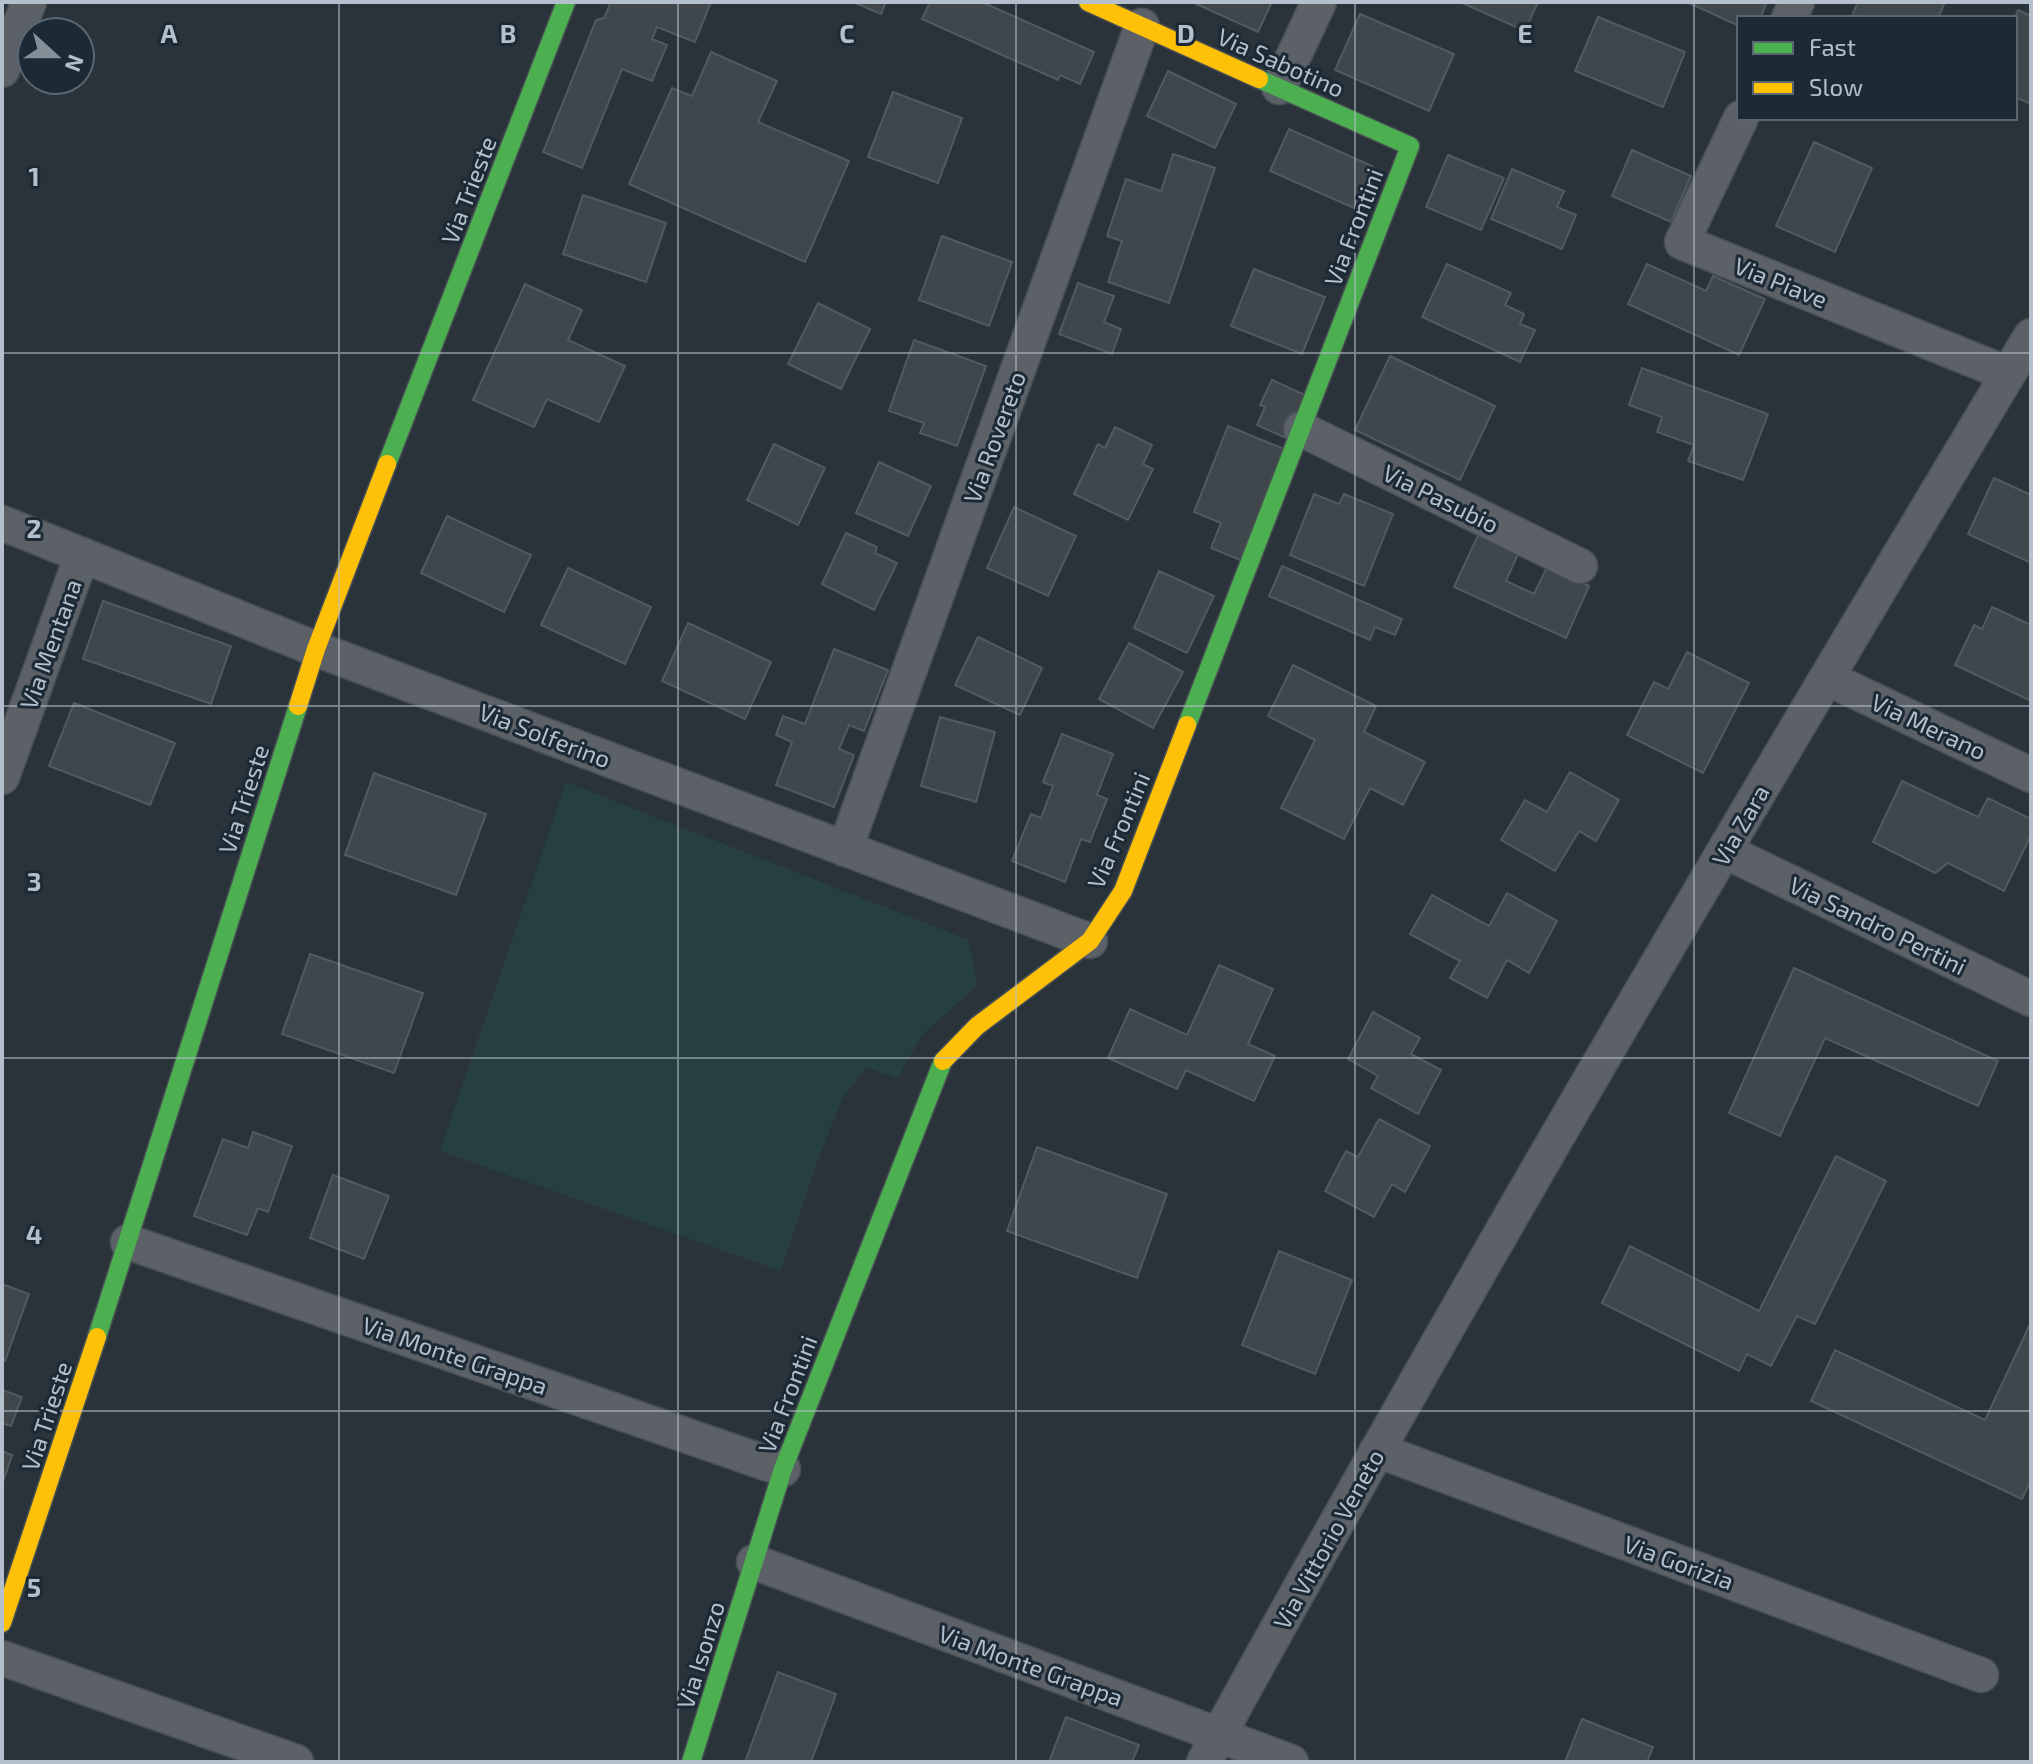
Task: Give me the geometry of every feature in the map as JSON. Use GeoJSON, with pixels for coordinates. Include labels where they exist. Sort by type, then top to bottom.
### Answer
{"type":"FeatureCollection","features":[{"type":"Feature","properties":{"kind":"street","name":"Via Trieste"},"geometry":{"type":"LineString","coordinates":[[2,1623],[128,1242],[316,649],[566,2]]}},
{"type":"Feature","properties":{"kind":"street","name":"Via Sabotino"},"geometry":{"type":"LineString","coordinates":[[1088,2],[1410,146]]}},
{"type":"Feature","properties":{"kind":"street"},"geometry":{"type":"LineString","coordinates":[[1279,87],[1319,2]]}},
{"type":"Feature","properties":{"kind":"street"},"geometry":{"type":"LineString","coordinates":[[2,70],[16,21]]}},
{"type":"Feature","properties":{"kind":"street","name":"Via Rovereto"},"geometry":{"type":"LineString","coordinates":[[845,849],[1142,26]]}},
{"type":"Feature","properties":{"kind":"street","name":"Via Piave"},"geometry":{"type":"LineString","coordinates":[[1740,120],[1682,242],[2008,374]]}},
{"type":"Feature","properties":{"kind":"street","name":"Via Frontini"},"geometry":{"type":"LineString","coordinates":[[754,1562],[783,1469],[944,1058],[977,1026],[1090,941],[1123,891],[1410,146]]}},
{"type":"Feature","properties":{"kind":"street","name":"Via Zara"},"geometry":{"type":"LineString","coordinates":[[1453,1318],[1725,851],[2031,336]]}},
{"type":"Feature","properties":{"kind":"street","name":"Via Pasubio"},"geometry":{"type":"LineString","coordinates":[[1301,429],[1580,566]]}},
{"type":"Feature","properties":{"kind":"street","name":"Via Solferino"},"geometry":{"type":"LineString","coordinates":[[2,523],[316,649],[1090,941]]}},
{"type":"Feature","properties":{"kind":"street","name":"Via Mentana"},"geometry":{"type":"LineString","coordinates":[[2,777],[82,555]]}},
{"type":"Feature","properties":{"kind":"street","name":"Via Merano"},"geometry":{"type":"LineString","coordinates":[[1827,678],[2031,775]]}},
{"type":"Feature","properties":{"kind":"street","name":"Via Sandro Pertini"},"geometry":{"type":"LineString","coordinates":[[1725,851],[2031,999]]}},
{"type":"Feature","properties":{"kind":"street","name":"Via Monte Grappa"},"geometry":{"type":"LineString","coordinates":[[128,1242],[783,1469]]}},
{"type":"Feature","properties":{"kind":"street","name":"Via Vittorio Veneto"},"geometry":{"type":"LineString","coordinates":[[1211,1749],[1453,1318]]}},
{"type":"Feature","properties":{"kind":"street","name":"Via Gorizia"},"geometry":{"type":"LineString","coordinates":[[1377,1450],[1981,1675]]}},
{"type":"Feature","properties":{"kind":"street","name":"Via Monte Grappa"},"geometry":{"type":"LineString","coordinates":[[754,1562],[1211,1749]]}},
{"type":"Feature","properties":{"kind":"street","name":"Via Isonzo"},"geometry":{"type":"LineString","coordinates":[[691,1762],[754,1562]]}},
{"type":"Feature","properties":{"kind":"street"},"geometry":{"type":"LineString","coordinates":[[2,1658],[296,1762]]}},
{"type":"Feature","properties":{"kind":"street"},"geometry":{"type":"LineString","coordinates":[[1211,1749],[1291,1762]]}},
{"type":"Feature","properties":{"kind":"green space"},"geometry":{"type":"Polygon","coordinates":[[[566,782],[969,940],[977,986],[923,1034],[897,1079],[866,1067],[843,1098],[818,1159],[781,1271],[440,1151],[566,782]]]}},
{"type":"Feature","properties":{"kind":"building"},"geometry":{"type":"Polygon","coordinates":[[[611,2],[711,2],[695,42],[657,27],[652,39],[667,45],[652,81],[622,69],[582,168],[543,152],[596,20],[604,18],[611,2]]]}},
{"type":"Feature","properties":{"kind":"building"},"geometry":{"type":"Polygon","coordinates":[[[853,2],[886,2],[881,14],[853,2]]]}},
{"type":"Feature","properties":{"kind":"building"},"geometry":{"type":"Polygon","coordinates":[[[930,2],[982,2],[1094,52],[1080,84],[1060,75],[1058,80],[922,19],[930,2]]]}},
{"type":"Feature","properties":{"kind":"building"},"geometry":{"type":"Polygon","coordinates":[[[1192,2],[1272,2],[1258,32],[1192,2]]]}},
{"type":"Feature","properties":{"kind":"building"},"geometry":{"type":"Polygon","coordinates":[[[1460,2],[1538,2],[1525,31],[1460,2]]]}},
{"type":"Feature","properties":{"kind":"building"},"geometry":{"type":"Polygon","coordinates":[[[1687,2],[1767,2],[1761,16],[1737,16],[1737,25],[1687,2]]]}},
{"type":"Feature","properties":{"kind":"building"},"geometry":{"type":"Polygon","coordinates":[[[1858,2],[1945,2],[1939,16],[1852,16],[1858,2]]]}},
{"type":"Feature","properties":{"kind":"building"},"geometry":{"type":"Polygon","coordinates":[[[2018,10],[2031,16],[2031,104],[2017,98],[2018,10]]]}},
{"type":"Feature","properties":{"kind":"building"},"geometry":{"type":"Polygon","coordinates":[[[1360,14],[1454,54],[1429,111],[1335,70],[1360,14]]]}},
{"type":"Feature","properties":{"kind":"building"},"geometry":{"type":"Polygon","coordinates":[[[1598,17],[1685,52],[1663,107],[1575,71],[1598,17]]]}},
{"type":"Feature","properties":{"kind":"building"},"geometry":{"type":"Polygon","coordinates":[[[711,52],[777,81],[758,122],[849,161],[805,262],[629,184],[672,88],[692,96],[711,52]]]}},
{"type":"Feature","properties":{"kind":"building"},"geometry":{"type":"Polygon","coordinates":[[[1168,71],[1236,104],[1215,148],[1147,116],[1168,71]]]}},
{"type":"Feature","properties":{"kind":"building"},"geometry":{"type":"Polygon","coordinates":[[[893,92],[962,118],[938,183],[868,157],[893,92]]]}},
{"type":"Feature","properties":{"kind":"building"},"geometry":{"type":"Polygon","coordinates":[[[1289,129],[1372,166],[1354,208],[1270,171],[1289,129]]]}},
{"type":"Feature","properties":{"kind":"building"},"geometry":{"type":"Polygon","coordinates":[[[1814,142],[1872,168],[1835,252],[1776,226],[1814,142]]]}},
{"type":"Feature","properties":{"kind":"building"},"geometry":{"type":"Polygon","coordinates":[[[1632,150],[1691,176],[1671,222],[1612,196],[1632,150]]]}},
{"type":"Feature","properties":{"kind":"building"},"geometry":{"type":"Polygon","coordinates":[[[1173,154],[1215,168],[1169,303],[1108,282],[1122,241],[1107,236],[1126,179],[1161,191],[1173,154]]]}},
{"type":"Feature","properties":{"kind":"building"},"geometry":{"type":"Polygon","coordinates":[[[1448,155],[1504,178],[1481,230],[1426,207],[1448,155]]]}},
{"type":"Feature","properties":{"kind":"building"},"geometry":{"type":"Polygon","coordinates":[[[1512,169],[1564,191],[1557,207],[1576,215],[1562,249],[1491,219],[1512,169]]]}},
{"type":"Feature","properties":{"kind":"building"},"geometry":{"type":"Polygon","coordinates":[[[583,195],[666,223],[646,282],[563,254],[583,195]]]}},
{"type":"Feature","properties":{"kind":"building"},"geometry":{"type":"Polygon","coordinates":[[[942,236],[1012,262],[989,326],[919,300],[942,236]]]}},
{"type":"Feature","properties":{"kind":"building"},"geometry":{"type":"Polygon","coordinates":[[[1447,264],[1511,293],[1505,305],[1524,314],[1520,324],[1535,330],[1520,362],[1422,317],[1447,264]]]}},
{"type":"Feature","properties":{"kind":"building"},"geometry":{"type":"Polygon","coordinates":[[[1647,264],[1706,291],[1713,276],[1765,299],[1739,355],[1628,304],[1647,264]]]}},
{"type":"Feature","properties":{"kind":"building"},"geometry":{"type":"Polygon","coordinates":[[[1254,269],[1325,297],[1302,354],[1231,326],[1254,269]]]}},
{"type":"Feature","properties":{"kind":"building"},"geometry":{"type":"Polygon","coordinates":[[[1078,283],[1114,296],[1104,322],[1121,329],[1112,354],[1059,334],[1078,283]]]}},
{"type":"Feature","properties":{"kind":"building"},"geometry":{"type":"Polygon","coordinates":[[[525,284],[582,310],[568,340],[625,366],[599,422],[547,399],[534,427],[473,400],[525,284]]]}},
{"type":"Feature","properties":{"kind":"building"},"geometry":{"type":"Polygon","coordinates":[[[818,303],[870,329],[841,389],[788,364],[818,303]]]}},
{"type":"Feature","properties":{"kind":"building"},"geometry":{"type":"Polygon","coordinates":[[[914,340],[986,366],[957,446],[920,433],[924,423],[889,411],[914,340]]]}},
{"type":"Feature","properties":{"kind":"building"},"geometry":{"type":"Polygon","coordinates":[[[1390,356],[1495,406],[1460,480],[1355,430],[1390,356]]]}},
{"type":"Feature","properties":{"kind":"building"},"geometry":{"type":"Polygon","coordinates":[[[1642,368],[1768,414],[1743,480],[1688,461],[1694,445],[1657,432],[1662,417],[1629,405],[1642,368]]]}},
{"type":"Feature","properties":{"kind":"building"},"geometry":{"type":"Polygon","coordinates":[[[1272,380],[1305,395],[1286,438],[1257,425],[1265,407],[1260,405],[1272,380]]]}},
{"type":"Feature","properties":{"kind":"building"},"geometry":{"type":"Polygon","coordinates":[[[1228,426],[1284,449],[1240,560],[1211,548],[1221,523],[1194,512],[1228,426]]]}},
{"type":"Feature","properties":{"kind":"building"},"geometry":{"type":"Polygon","coordinates":[[[1115,427],[1152,445],[1143,464],[1153,469],[1128,520],[1074,494],[1098,444],[1105,448],[1115,427]]]}},
{"type":"Feature","properties":{"kind":"building"},"geometry":{"type":"Polygon","coordinates":[[[774,444],[825,468],[798,525],[747,500],[774,444]]]}},
{"type":"Feature","properties":{"kind":"building"},"geometry":{"type":"Polygon","coordinates":[[[879,462],[931,486],[908,536],[856,513],[879,462]]]}},
{"type":"Feature","properties":{"kind":"building"},"geometry":{"type":"Polygon","coordinates":[[[1994,478],[2031,495],[2031,563],[1968,534],[1994,478]]]}},
{"type":"Feature","properties":{"kind":"building"},"geometry":{"type":"Polygon","coordinates":[[[1314,494],[1339,504],[1344,494],[1393,514],[1364,586],[1290,555],[1314,494]]]}},
{"type":"Feature","properties":{"kind":"building"},"geometry":{"type":"Polygon","coordinates":[[[1014,507],[1076,536],[1048,596],[987,568],[1014,507]]]}},
{"type":"Feature","properties":{"kind":"building"},"geometry":{"type":"Polygon","coordinates":[[[447,516],[531,555],[504,612],[421,573],[447,516]]]}},
{"type":"Feature","properties":{"kind":"building"},"geometry":{"type":"Polygon","coordinates":[[[846,533],[877,547],[875,553],[897,563],[874,610],[822,584],[846,533]]]}},
{"type":"Feature","properties":{"kind":"building"},"geometry":{"type":"Polygon","coordinates":[[[1479,533],[1519,552],[1506,581],[1534,594],[1547,567],[1589,586],[1566,638],[1454,587],[1479,533]]]}},
{"type":"Feature","properties":{"kind":"building"},"geometry":{"type":"Polygon","coordinates":[[[1282,566],[1402,619],[1395,635],[1375,627],[1370,640],[1269,596],[1282,566]]]}},
{"type":"Feature","properties":{"kind":"building"},"geometry":{"type":"Polygon","coordinates":[[[568,568],[651,607],[625,664],[541,625],[568,568]]]}},
{"type":"Feature","properties":{"kind":"building"},"geometry":{"type":"Polygon","coordinates":[[[1159,571],[1214,596],[1187,653],[1134,628],[1159,571]]]}},
{"type":"Feature","properties":{"kind":"building"},"geometry":{"type":"Polygon","coordinates":[[[103,601],[231,646],[211,704],[83,659],[103,601]]]}},
{"type":"Feature","properties":{"kind":"building"},"geometry":{"type":"Polygon","coordinates":[[[1992,607],[2031,625],[2031,701],[1955,665],[1974,625],[1982,629],[1992,607]]]}},
{"type":"Feature","properties":{"kind":"building"},"geometry":{"type":"Polygon","coordinates":[[[688,623],[771,662],[745,719],[662,681],[688,623]]]}},
{"type":"Feature","properties":{"kind":"building"},"geometry":{"type":"Polygon","coordinates":[[[978,637],[1042,668],[1020,715],[955,685],[978,637]]]}},
{"type":"Feature","properties":{"kind":"building"},"geometry":{"type":"Polygon","coordinates":[[[1129,643],[1183,672],[1153,728],[1099,699],[1129,643]]]}},
{"type":"Feature","properties":{"kind":"building"},"geometry":{"type":"Polygon","coordinates":[[[834,649],[888,670],[864,731],[849,725],[839,749],[854,755],[834,807],[776,785],[792,742],[776,735],[783,716],[805,724],[834,649]]]}},
{"type":"Feature","properties":{"kind":"building"},"geometry":{"type":"Polygon","coordinates":[[[1687,652],[1749,683],[1703,773],[1627,735],[1654,682],[1668,689],[1687,652]]]}},
{"type":"Feature","properties":{"kind":"building"},"geometry":{"type":"Polygon","coordinates":[[[1293,665],[1376,706],[1364,732],[1425,762],[1403,805],[1370,788],[1344,839],[1281,808],[1315,740],[1268,716],[1293,665]]]}},
{"type":"Feature","properties":{"kind":"building"},"geometry":{"type":"Polygon","coordinates":[[[74,703],[175,743],[150,805],[49,766],[74,703]]]}},
{"type":"Feature","properties":{"kind":"building"},"geometry":{"type":"Polygon","coordinates":[[[940,717],[995,732],[976,802],[921,786],[940,717]]]}},
{"type":"Feature","properties":{"kind":"building"},"geometry":{"type":"Polygon","coordinates":[[[1062,734],[1113,754],[1097,795],[1107,799],[1090,842],[1081,839],[1065,882],[1012,861],[1031,814],[1041,818],[1053,786],[1043,782],[1062,734]]]}},
{"type":"Feature","properties":{"kind":"building"},"geometry":{"type":"Polygon","coordinates":[[[1570,772],[1619,800],[1596,841],[1579,831],[1555,871],[1501,840],[1525,800],[1547,812],[1570,772]]]}},
{"type":"Feature","properties":{"kind":"building"},"geometry":{"type":"Polygon","coordinates":[[[374,773],[486,814],[456,895],[345,855],[374,773]]]}},
{"type":"Feature","properties":{"kind":"building"},"geometry":{"type":"Polygon","coordinates":[[[1902,781],[1978,817],[1988,798],[2031,819],[2031,835],[2004,891],[1948,863],[1935,873],[1873,842],[1902,781]]]}},
{"type":"Feature","properties":{"kind":"building"},"geometry":{"type":"Polygon","coordinates":[[[1507,893],[1557,921],[1529,973],[1507,960],[1487,998],[1450,978],[1460,961],[1410,934],[1432,895],[1489,926],[1507,893]]]}},
{"type":"Feature","properties":{"kind":"building"},"geometry":{"type":"Polygon","coordinates":[[[310,954],[423,993],[394,1073],[282,1034],[310,954]]]}},
{"type":"Feature","properties":{"kind":"building"},"geometry":{"type":"Polygon","coordinates":[[[1219,965],[1273,989],[1248,1044],[1275,1056],[1254,1101],[1186,1070],[1177,1089],[1108,1058],[1130,1009],[1187,1035],[1219,965]]]}},
{"type":"Feature","properties":{"kind":"building"},"geometry":{"type":"Polygon","coordinates":[[[1794,968],[1998,1061],[1978,1106],[1825,1038],[1780,1136],[1729,1113],[1794,968]]]}},
{"type":"Feature","properties":{"kind":"building"},"geometry":{"type":"Polygon","coordinates":[[[1373,1012],[1420,1038],[1411,1054],[1441,1070],[1418,1114],[1371,1088],[1378,1076],[1348,1059],[1373,1012]]]}},
{"type":"Feature","properties":{"kind":"building"},"geometry":{"type":"Polygon","coordinates":[[[1379,1119],[1430,1146],[1405,1192],[1392,1184],[1374,1217],[1325,1191],[1346,1151],[1358,1157],[1379,1119]]]}},
{"type":"Feature","properties":{"kind":"building"},"geometry":{"type":"Polygon","coordinates":[[[253,1132],[292,1146],[268,1212],[258,1208],[247,1235],[194,1216],[223,1139],[248,1148],[253,1132]]]}},
{"type":"Feature","properties":{"kind":"building"},"geometry":{"type":"Polygon","coordinates":[[[1037,1147],[1167,1194],[1137,1278],[1007,1231],[1037,1147]]]}},
{"type":"Feature","properties":{"kind":"building"},"geometry":{"type":"Polygon","coordinates":[[[1836,1156],[1886,1181],[1815,1324],[1797,1316],[1771,1366],[1747,1354],[1739,1371],[1602,1303],[1630,1246],[1759,1311],[1836,1156]]]}},
{"type":"Feature","properties":{"kind":"building"},"geometry":{"type":"Polygon","coordinates":[[[333,1175],[389,1196],[364,1259],[310,1238],[333,1175]]]}},
{"type":"Feature","properties":{"kind":"building"},"geometry":{"type":"Polygon","coordinates":[[[1279,1251],[1352,1280],[1315,1374],[1242,1345],[1279,1251]]]}},
{"type":"Feature","properties":{"kind":"building"},"geometry":{"type":"Polygon","coordinates":[[[2,1284],[29,1294],[5,1361],[2,1359],[2,1284]]]}},
{"type":"Feature","properties":{"kind":"building"},"geometry":{"type":"Polygon","coordinates":[[[2031,1322],[2031,1480],[2022,1499],[1811,1401],[1835,1350],[1985,1420],[2031,1322]]]}},
{"type":"Feature","properties":{"kind":"building"},"geometry":{"type":"Polygon","coordinates":[[[2,1390],[22,1397],[11,1426],[2,1423],[2,1390]]]}},
{"type":"Feature","properties":{"kind":"building"},"geometry":{"type":"Polygon","coordinates":[[[2,1451],[12,1455],[2,1485],[2,1451]]]}},
{"type":"Feature","properties":{"kind":"building"},"geometry":{"type":"Polygon","coordinates":[[[778,1672],[836,1694],[811,1762],[745,1762],[778,1672]]]}},
{"type":"Feature","properties":{"kind":"building"},"geometry":{"type":"Polygon","coordinates":[[[1066,1717],[1139,1745],[1132,1762],[1049,1762],[1066,1717]]]}},
{"type":"Feature","properties":{"kind":"building"},"geometry":{"type":"Polygon","coordinates":[[[1582,1719],[1653,1747],[1647,1762],[1565,1762],[1582,1719]]]}},
{"type":"Feature","properties":{"kind":"traffic: fast"},"geometry":{"type":"LineString","coordinates":[[387,464],[566,2]]}},
{"type":"Feature","properties":{"kind":"traffic: fast"},"geometry":{"type":"LineString","coordinates":[[1187,725],[1410,146],[1259,79]]}},
{"type":"Feature","properties":{"kind":"traffic: fast"},"geometry":{"type":"LineString","coordinates":[[97,1337],[298,706]]}},
{"type":"Feature","properties":{"kind":"traffic: fast"},"geometry":{"type":"LineString","coordinates":[[691,1762],[783,1469],[943,1061]]}},
{"type":"Feature","properties":{"kind":"traffic: slow"},"geometry":{"type":"LineString","coordinates":[[1088,2],[1259,79]]}},
{"type":"Feature","properties":{"kind":"traffic: slow"},"geometry":{"type":"LineString","coordinates":[[298,706],[316,649],[387,464]]}},
{"type":"Feature","properties":{"kind":"traffic: slow"},"geometry":{"type":"LineString","coordinates":[[943,1061],[977,1026],[1090,941],[1123,891],[1187,725]]}},
{"type":"Feature","properties":{"kind":"traffic: slow"},"geometry":{"type":"LineString","coordinates":[[2,1623],[97,1337]]}}]}
